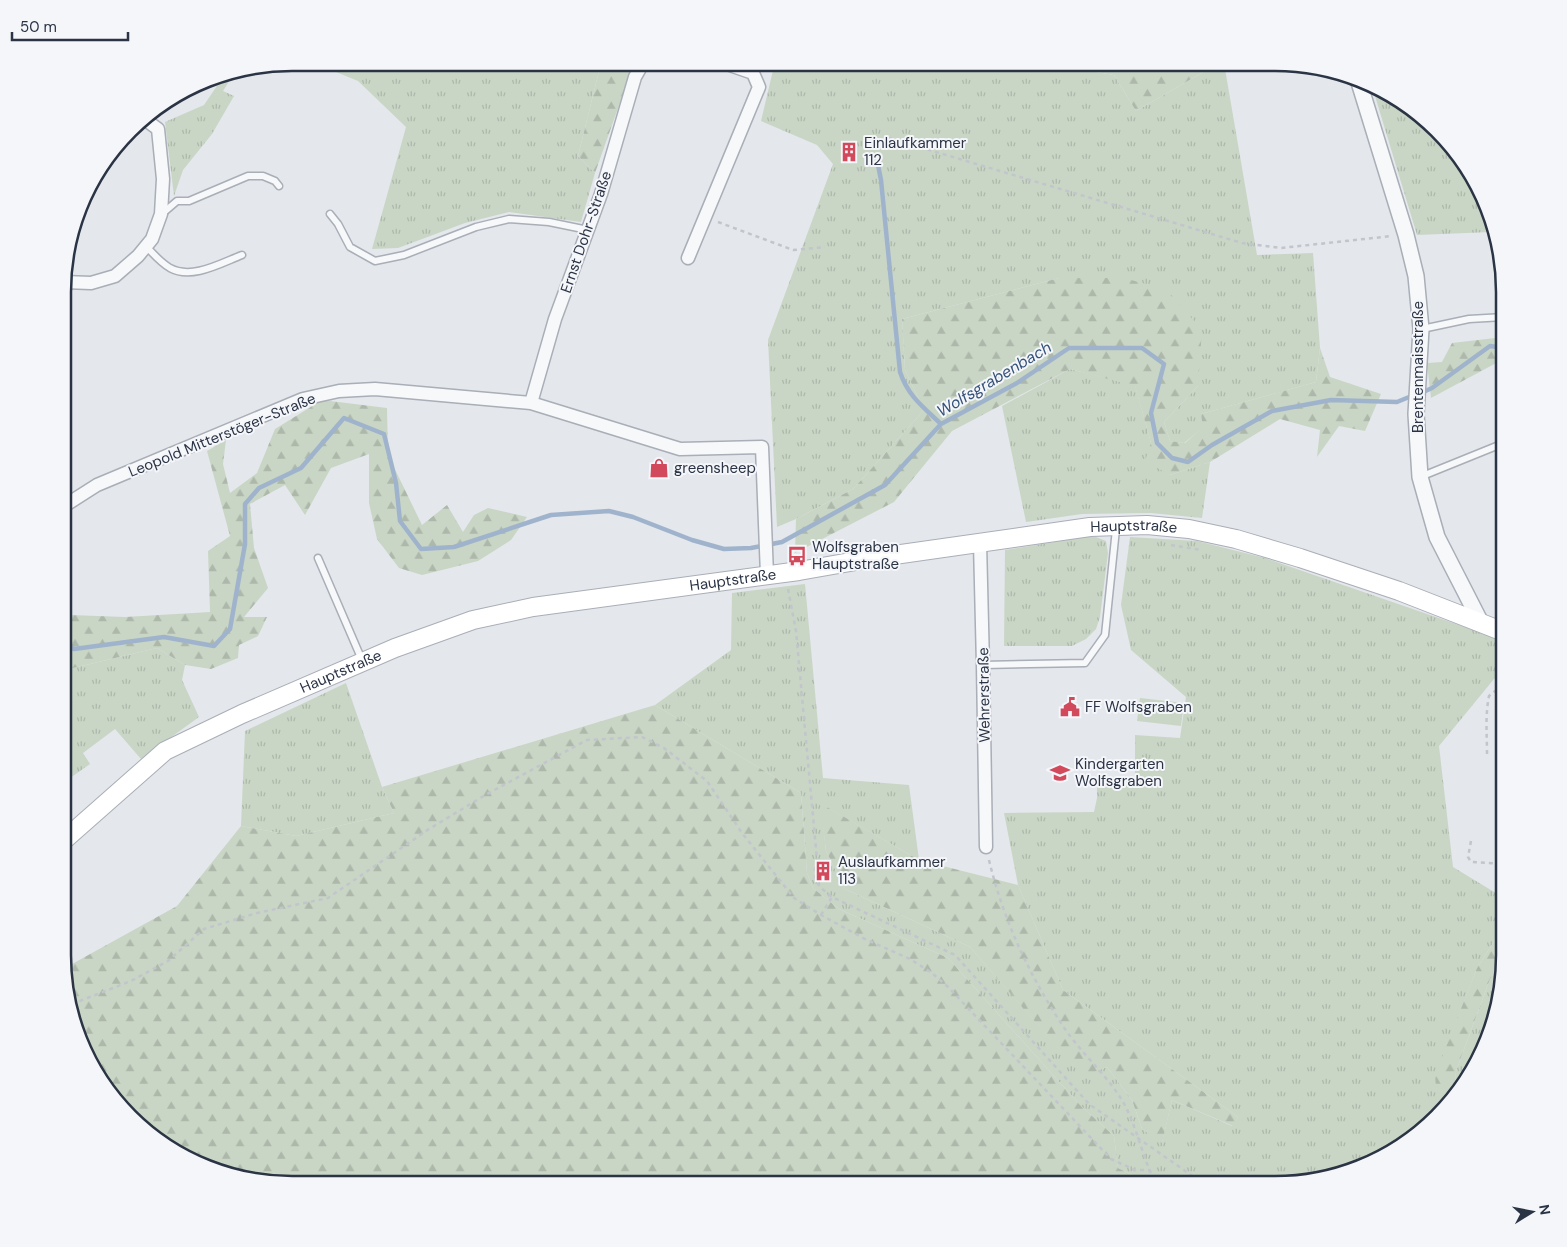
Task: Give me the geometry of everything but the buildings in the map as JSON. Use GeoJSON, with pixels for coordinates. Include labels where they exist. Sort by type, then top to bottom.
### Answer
{"type":"FeatureCollection","features":[{"type":"Feature","properties":{"kind":"main road","name":"Hauptstraße"},"geometry":{"type":"LineString","coordinates":[[71,834],[165,751],[242,714],[395,648],[473,620],[533,606],[767,575],[1090,527],[1116,525],[1166,526],[1236,539],[1300,558],[1390,588],[1496,628]]}},
{"type":"Feature","properties":{"kind":"street","name":"Ernst Dohr-Straße"},"geometry":{"type":"LineString","coordinates":[[530,403],[555,319],[601,194],[635,77],[638,71]]}},
{"type":"Feature","properties":{"kind":"street"},"geometry":{"type":"LineString","coordinates":[[688,258],[759,87],[753,73],[747,71]]}},
{"type":"Feature","properties":{"kind":"street","name":"Brentenmaisstraße"},"geometry":{"type":"LineString","coordinates":[[1361,89],[1406,234],[1416,276],[1420,329],[1416,414],[1420,477],[1437,537],[1480,621]]}},
{"type":"Feature","properties":{"kind":"street"},"geometry":{"type":"LineString","coordinates":[[72,282],[91,283],[115,276],[138,256],[152,239],[161,214],[163,179],[158,129],[150,123]]}},
{"type":"Feature","properties":{"kind":"street","name":"Leopold Mitterstöger-Straße"},"geometry":{"type":"LineString","coordinates":[[71,502],[96,486],[303,399],[339,391],[375,389],[530,403],[680,449],[762,447],[767,575]]}},
{"type":"Feature","properties":{"kind":"street","name":"Wehrerstraße"},"geometry":{"type":"LineString","coordinates":[[980,544],[986,847]]}},
{"type":"Feature","properties":{"kind":"lane"},"geometry":{"type":"LineString","coordinates":[[161,214],[177,201],[189,201],[248,176],[262,176],[275,181],[279,186]]}},
{"type":"Feature","properties":{"kind":"lane"},"geometry":{"type":"LineString","coordinates":[[330,214],[338,224],[350,247],[375,261],[404,256],[476,227],[509,219],[550,222],[588,230]]}},
{"type":"Feature","properties":{"kind":"lane"},"geometry":{"type":"LineString","coordinates":[[146,246],[160,261],[171,269],[186,272],[203,270],[242,255]]}},
{"type":"Feature","properties":{"kind":"lane"},"geometry":{"type":"LineString","coordinates":[[1420,329],[1469,319],[1496,317]]}},
{"type":"Feature","properties":{"kind":"lane"},"geometry":{"type":"LineString","coordinates":[[1420,477],[1496,446]]}},
{"type":"Feature","properties":{"kind":"lane"},"geometry":{"type":"LineString","coordinates":[[983,665],[1085,663],[1105,635],[1116,525]]}},
{"type":"Feature","properties":{"kind":"lane"},"geometry":{"type":"LineString","coordinates":[[318,558],[363,662]]}},
{"type":"Feature","properties":{"kind":"path"},"geometry":{"type":"LineString","coordinates":[[889,138],[1242,243],[1281,248],[1406,234]]}},
{"type":"Feature","properties":{"kind":"path"},"geometry":{"type":"LineString","coordinates":[[705,217],[793,250],[825,247]]}},
{"type":"Feature","properties":{"kind":"path"},"geometry":{"type":"LineString","coordinates":[[1167,545],[1206,551]]}},
{"type":"Feature","properties":{"kind":"path"},"geometry":{"type":"LineString","coordinates":[[785,572],[796,631],[817,860],[813,873],[820,887],[832,897],[955,955],[1089,1104],[1192,1176]]}},
{"type":"Feature","properties":{"kind":"path"},"geometry":{"type":"LineString","coordinates":[[1486,754],[1488,731],[1486,714],[1489,696],[1496,690]]}},
{"type":"Feature","properties":{"kind":"path"},"geometry":{"type":"LineString","coordinates":[[76,1002],[132,981],[168,961],[204,930],[257,913],[328,898],[429,829],[487,794],[587,740],[642,737],[664,748],[707,781],[742,833],[794,898],[865,939],[910,959],[932,973],[948,987],[1111,1159],[1135,1170],[1149,1170]]}},
{"type":"Feature","properties":{"kind":"path"},"geometry":{"type":"LineString","coordinates":[[1471,841],[1468,857],[1471,862],[1496,864]]}},
{"type":"Feature","properties":{"kind":"path"},"geometry":{"type":"LineString","coordinates":[[986,847],[1007,920],[1031,974],[1063,1027],[1114,1088],[1123,1102],[1152,1176]]}},
{"type":"Feature","properties":{"kind":"path"},"geometry":{"type":"LineString","coordinates":[[821,915],[832,897]]}},
{"type":"Feature","properties":{"kind":"green space"},"geometry":{"type":"Polygon","coordinates":[[[334,71],[599,71],[578,156],[595,173],[581,222],[509,212],[465,223],[398,248],[372,249],[406,127],[358,81],[334,71]]]}},
{"type":"Feature","properties":{"kind":"green space"},"geometry":{"type":"Polygon","coordinates":[[[599,71],[631,71],[595,173],[578,156],[599,71]]]}},
{"type":"Feature","properties":{"kind":"green space"},"geometry":{"type":"Polygon","coordinates":[[[773,71],[1090,71],[1114,75],[1136,111],[1205,71],[1225,71],[1257,255],[1313,253],[1320,348],[1316,382],[1201,414],[1204,427],[1184,443],[1170,441],[1164,422],[1198,386],[1059,278],[902,319],[905,370],[924,410],[853,489],[777,527],[768,340],[833,164],[817,145],[761,121],[773,71]]]}},
{"type":"Feature","properties":{"kind":"green space"},"geometry":{"type":"Polygon","coordinates":[[[1090,71],[1205,71],[1136,111],[1114,75],[1090,71]]]}},
{"type":"Feature","properties":{"kind":"green space"},"geometry":{"type":"Polygon","coordinates":[[[230,81],[223,91],[234,96],[212,134],[183,170],[174,196],[165,122],[204,105],[218,84],[230,81]]]}},
{"type":"Feature","properties":{"kind":"green space"},"geometry":{"type":"Polygon","coordinates":[[[1375,95],[1398,108],[1441,147],[1459,169],[1473,194],[1487,232],[1417,235],[1375,95]]]}},
{"type":"Feature","properties":{"kind":"green space"},"geometry":{"type":"Polygon","coordinates":[[[1059,278],[1124,278],[1167,290],[1202,330],[1198,386],[1164,422],[1170,441],[1185,443],[1203,427],[1201,414],[1316,382],[1320,348],[1330,377],[1381,394],[1365,431],[1339,426],[1317,457],[1320,430],[1280,419],[1210,462],[1170,475],[1145,461],[1151,443],[1135,386],[1070,369],[952,431],[894,502],[795,553],[796,519],[853,489],[924,410],[905,370],[902,319],[1059,278]]]}},
{"type":"Feature","properties":{"kind":"green space"},"geometry":{"type":"Polygon","coordinates":[[[1496,338],[1496,363],[1431,398],[1427,363],[1442,362],[1452,343],[1496,338]]]}},
{"type":"Feature","properties":{"kind":"green space"},"geometry":{"type":"Polygon","coordinates":[[[1070,369],[1135,385],[1151,443],[1170,475],[1210,462],[1202,518],[1151,513],[1082,514],[1026,522],[1002,406],[1070,369]]]}},
{"type":"Feature","properties":{"kind":"green space"},"geometry":{"type":"Polygon","coordinates":[[[322,400],[387,408],[388,455],[422,525],[447,505],[463,532],[474,515],[488,508],[527,517],[511,540],[478,561],[422,575],[399,568],[377,539],[369,503],[369,454],[331,468],[305,515],[285,485],[250,504],[254,548],[268,588],[244,617],[267,617],[258,636],[239,645],[238,658],[211,669],[185,665],[157,648],[71,669],[71,615],[125,617],[210,612],[208,551],[230,536],[207,451],[226,440],[223,464],[230,493],[257,473],[275,429],[322,400]]]}},
{"type":"Feature","properties":{"kind":"green space"},"geometry":{"type":"Polygon","coordinates":[[[1096,537],[1106,541],[1108,553],[1100,617],[1096,629],[1086,639],[1072,646],[1004,646],[1005,550],[1096,537]]]}},
{"type":"Feature","properties":{"kind":"green space"},"geometry":{"type":"Polygon","coordinates":[[[1130,537],[1197,541],[1265,558],[1496,638],[1496,679],[1439,746],[1453,867],[1496,893],[1496,938],[1477,968],[1436,1075],[1438,1104],[1398,1139],[1373,1153],[1346,1164],[1318,1172],[1275,1176],[1134,1176],[1118,1168],[1114,1136],[1080,1105],[948,958],[839,909],[813,888],[807,873],[801,793],[655,705],[731,650],[732,593],[805,584],[823,778],[909,785],[919,860],[821,804],[826,851],[845,889],[970,947],[1083,1076],[1107,1067],[1132,1100],[1142,1129],[1162,1142],[1172,1100],[1232,1126],[1238,1117],[1063,990],[1018,885],[1004,813],[1094,812],[1097,798],[1097,781],[1135,780],[1135,735],[1180,738],[1186,697],[1131,650],[1121,605],[1130,537]]]}},
{"type":"Feature","properties":{"kind":"green space"},"geometry":{"type":"Polygon","coordinates":[[[157,648],[185,665],[182,680],[199,717],[141,759],[115,729],[83,753],[90,764],[71,777],[71,669],[157,648]]]}},
{"type":"Feature","properties":{"kind":"green space"},"geometry":{"type":"Polygon","coordinates":[[[346,683],[382,787],[394,813],[296,836],[241,826],[245,731],[346,683]]]}},
{"type":"Feature","properties":{"kind":"green space"},"geometry":{"type":"Polygon","coordinates":[[[1140,698],[1184,703],[1181,726],[1137,721],[1140,698]]]}},
{"type":"Feature","properties":{"kind":"green space"},"geometry":{"type":"Polygon","coordinates":[[[655,705],[801,793],[807,873],[813,888],[839,909],[948,958],[1080,1105],[1114,1136],[1118,1168],[1134,1176],[292,1176],[249,1172],[221,1164],[194,1153],[169,1139],[147,1121],[108,1078],[94,1053],[83,1026],[75,998],[72,964],[177,906],[241,826],[296,836],[394,813],[382,787],[655,705]]]}},
{"type":"Feature","properties":{"kind":"green space"},"geometry":{"type":"Polygon","coordinates":[[[820,803],[919,860],[1018,885],[1063,990],[1238,1117],[1233,1126],[1172,1100],[1162,1143],[1142,1129],[1132,1100],[1107,1067],[1083,1077],[970,947],[845,889],[826,851],[820,803]]]}},
{"type":"Feature","properties":{"kind":"green space"},"geometry":{"type":"Polygon","coordinates":[[[1496,938],[1495,972],[1490,979],[1456,1071],[1456,1082],[1437,1104],[1435,1075],[1477,968],[1496,938]]]}},
{"type":"Feature","properties":{"kind":"green space"},"geometry":{"type":"Polygon","coordinates":[[[1495,972],[1492,998],[1484,1026],[1473,1053],[1456,1082],[1456,1071],[1490,979],[1495,972]]]}},
{"type":"Feature","properties":{"kind":"waterway"},"geometry":{"type":"LineString","coordinates":[[878,165],[900,372],[912,395],[941,424]]}},
{"type":"Feature","properties":{"kind":"waterway","name":"Wolfsgrabenbach"},"geometry":{"type":"LineString","coordinates":[[1421,393],[1432,388],[1490,346],[1496,347]]}},
{"type":"Feature","properties":{"kind":"waterway","name":"Wolfsgrabenbach"},"geometry":{"type":"LineString","coordinates":[[71,647],[74,649],[164,637],[214,646],[230,629],[245,544],[245,504],[259,488],[301,468],[344,418],[384,434],[396,483],[400,521],[421,549],[454,547],[551,515],[609,511],[633,517],[692,540],[724,549],[751,548],[782,542],[885,485],[941,424],[1017,383],[1069,348],[1142,348],[1164,364],[1151,413],[1157,443],[1172,458],[1188,462],[1212,445],[1272,411],[1331,400],[1397,402],[1414,395]]}},
{"type":"Feature","properties":{"kind":"place","name":"Einlaufkammer 112"},"geometry":{"type":"Point","coordinates":[849,152]}},
{"type":"Feature","properties":{"kind":"place","name":"greensheep"},"geometry":{"type":"Point","coordinates":[659,468]}},
{"type":"Feature","properties":{"kind":"place","name":"Wolfsgraben Hauptstraße"},"geometry":{"type":"Point","coordinates":[797,556]}},
{"type":"Feature","properties":{"kind":"place","name":"FF Wolfsgraben"},"geometry":{"type":"Point","coordinates":[1070,707]}},
{"type":"Feature","properties":{"kind":"place","name":"Kindergarten Wolfsgraben"},"geometry":{"type":"Point","coordinates":[1060,773]}},
{"type":"Feature","properties":{"kind":"place","name":"Auslaufkammer 113"},"geometry":{"type":"Point","coordinates":[823,871]}}]}
